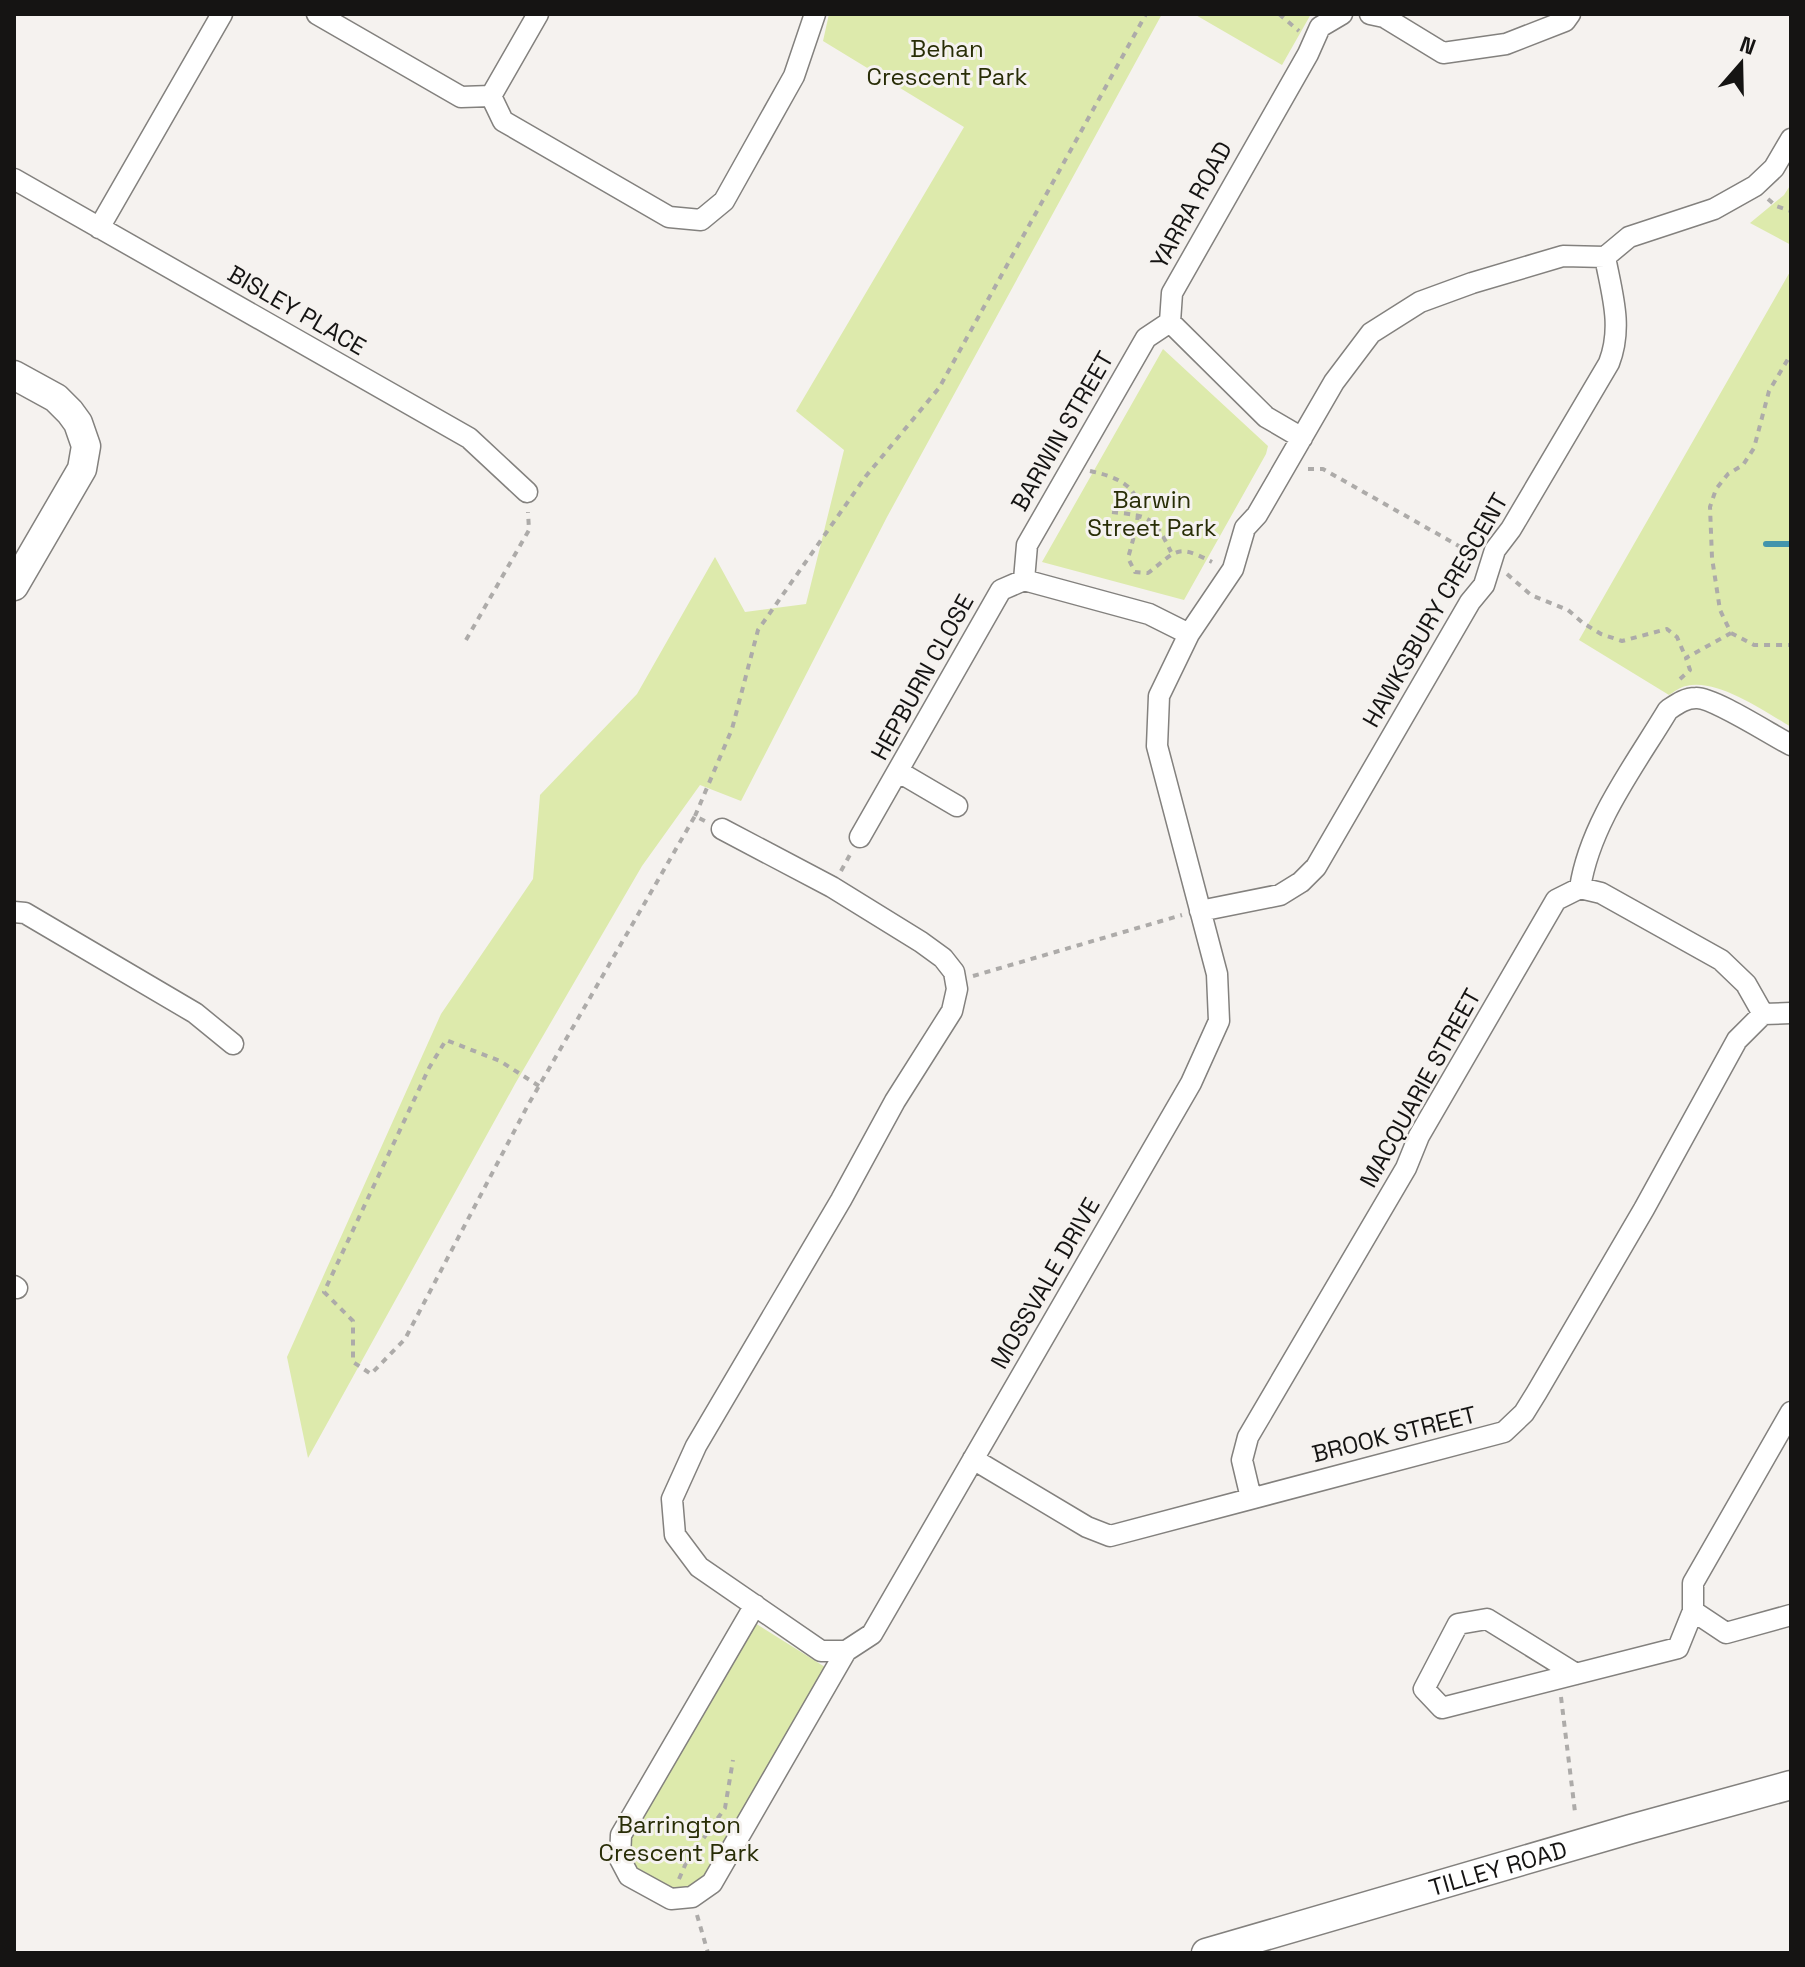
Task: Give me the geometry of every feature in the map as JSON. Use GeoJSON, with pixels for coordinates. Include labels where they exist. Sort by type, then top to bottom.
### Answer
{"type":"FeatureCollection","features":[{"type":"Feature","properties":{"kind":"main road"},"geometry":{"type":"LineString","coordinates":[[14,375],[56,398],[78,423],[86,446],[82,469],[14,586]]}},
{"type":"Feature","properties":{"kind":"main road","name":"TILLEY ROAD"},"geometry":{"type":"LineString","coordinates":[[1206,1953],[1791,1785]]}},
{"type":"Feature","properties":{"kind":"street"},"geometry":{"type":"LineString","coordinates":[[99,228],[222,14]]}},
{"type":"Feature","properties":{"kind":"street"},"geometry":{"type":"LineString","coordinates":[[317,14],[461,97],[491,96]]}},
{"type":"Feature","properties":{"kind":"street"},"geometry":{"type":"LineString","coordinates":[[491,96],[538,14]]}},
{"type":"Feature","properties":{"kind":"street"},"geometry":{"type":"LineString","coordinates":[[491,96],[503,121],[669,217],[701,220],[724,201],[794,76],[815,14]]}},
{"type":"Feature","properties":{"kind":"street","name":"YARRA ROAD"},"geometry":{"type":"LineString","coordinates":[[1170,322],[1172,293],[1308,54],[1320,27],[1342,14]]}},
{"type":"Feature","properties":{"kind":"street"},"geometry":{"type":"LineString","coordinates":[[1370,14],[1384,17],[1443,53],[1506,44],[1565,21],[1570,14]]}},
{"type":"Feature","properties":{"kind":"street"},"geometry":{"type":"LineString","coordinates":[[1605,257],[1629,237],[1714,209],[1755,186],[1774,168],[1791,139]]}},
{"type":"Feature","properties":{"kind":"street","name":"BISLEY PLACE"},"geometry":{"type":"LineString","coordinates":[[14,179],[469,438],[527,492]]}},
{"type":"Feature","properties":{"kind":"street","name":"MOSSVALE DRIVE"},"geometry":{"type":"LineString","coordinates":[[846,1651],[872,1634],[1191,1083],[1219,1021],[1217,974],[1157,746],[1159,696],[1189,634],[1233,569],[1245,528],[1257,515],[1334,382],[1371,333],[1420,302],[1472,283],[1563,256],[1605,257]]}},
{"type":"Feature","properties":{"kind":"street","name":"HAWKSBURY CRESCENT"},"geometry":{"type":"LineString","coordinates":[[1200,911],[1280,895],[1301,882],[1316,867],[1470,602],[1484,585],[1495,550],[1511,529],[1609,363],[1616,345],[1618,322],[1605,257]]}},
{"type":"Feature","properties":{"kind":"street"},"geometry":{"type":"LineString","coordinates":[[1170,322],[1266,417],[1302,438]]}},
{"type":"Feature","properties":{"kind":"street","name":"BARWIN STREET"},"geometry":{"type":"LineString","coordinates":[[1024,580],[1027,545],[1146,338],[1170,322]]}},
{"type":"Feature","properties":{"kind":"street"},"geometry":{"type":"LineString","coordinates":[[1024,580],[1149,614],[1189,634]]}},
{"type":"Feature","properties":{"kind":"street","name":"HEPBURN CLOSE"},"geometry":{"type":"LineString","coordinates":[[860,837],[1001,590],[1024,580]]}},
{"type":"Feature","properties":{"kind":"street"},"geometry":{"type":"LineString","coordinates":[[1791,745],[1707,700],[1699,697],[1679,702],[1668,710],[1599,827],[1584,862],[1580,888],[1601,893],[1721,960],[1746,984],[1763,1014],[1791,1013]]}},
{"type":"Feature","properties":{"kind":"street"},"geometry":{"type":"LineString","coordinates":[[899,772],[957,806]]}},
{"type":"Feature","properties":{"kind":"street"},"geometry":{"type":"LineString","coordinates":[[722,829],[832,887],[943,958],[954,972],[957,989],[952,1011],[895,1101],[774,1317],[696,1446],[672,1499],[675,1535],[699,1567],[821,1651],[846,1651]]}},
{"type":"Feature","properties":{"kind":"street","name":"MACQUARIE STREET"},"geometry":{"type":"LineString","coordinates":[[1251,1498],[1242,1460],[1248,1437],[1406,1168],[1419,1136],[1556,900],[1580,888]]}},
{"type":"Feature","properties":{"kind":"street"},"geometry":{"type":"LineString","coordinates":[[14,912],[25,913],[195,1013],[233,1044]]}},
{"type":"Feature","properties":{"kind":"street","name":"BROOK STREET"},"geometry":{"type":"LineString","coordinates":[[973,1459],[1087,1527],[1110,1536],[1504,1432],[1524,1413],[1537,1392],[1644,1209],[1737,1040],[1763,1014]]}},
{"type":"Feature","properties":{"kind":"street"},"geometry":{"type":"LineString","coordinates":[[1567,1676],[1487,1619],[1458,1624],[1424,1689],[1442,1708],[1678,1648],[1693,1611],[1693,1583],[1791,1412]]}},
{"type":"Feature","properties":{"kind":"street"},"geometry":{"type":"LineString","coordinates":[[755,1605],[621,1835],[620,1859],[629,1876],[671,1899],[692,1897],[712,1883],[846,1651]]}},
{"type":"Feature","properties":{"kind":"street"},"geometry":{"type":"LineString","coordinates":[[1693,1611],[1726,1633],[1791,1615]]}},
{"type":"Feature","properties":{"kind":"path"},"geometry":{"type":"LineString","coordinates":[[539,1086],[500,1061],[446,1040],[429,1068],[324,1292],[353,1321],[353,1362],[371,1374],[405,1339],[539,1086],[695,816],[732,729],[758,630],[866,476],[939,388],[1146,14]]}},
{"type":"Feature","properties":{"kind":"path"},"geometry":{"type":"LineString","coordinates":[[1764,195],[1776,206],[1791,211]]}},
{"type":"Feature","properties":{"kind":"path"},"geometry":{"type":"LineString","coordinates":[[1791,354],[1769,391],[1754,448],[1743,465],[1728,474],[1716,489],[1710,507],[1712,558],[1720,610],[1731,633],[1754,645],[1791,645]]}},
{"type":"Feature","properties":{"kind":"path"},"geometry":{"type":"LineString","coordinates":[[1072,467],[1106,474],[1128,486],[1139,501],[1139,515],[1128,558],[1135,572],[1148,573],[1171,552],[1184,551],[1212,562]]}},
{"type":"Feature","properties":{"kind":"path"},"geometry":{"type":"LineString","coordinates":[[1297,469],[1323,469],[1485,561]]}},
{"type":"Feature","properties":{"kind":"path"},"geometry":{"type":"LineString","coordinates":[[466,640],[529,530],[527,492]]}},
{"type":"Feature","properties":{"kind":"path"},"geometry":{"type":"LineString","coordinates":[[1112,512],[1139,515],[1153,522],[1171,552]]}},
{"type":"Feature","properties":{"kind":"path"},"geometry":{"type":"LineString","coordinates":[[1502,570],[1531,595],[1568,610],[1601,634],[1622,641],[1667,629],[1677,637],[1690,670],[1673,686],[1679,702]]}},
{"type":"Feature","properties":{"kind":"path"},"geometry":{"type":"LineString","coordinates":[[1686,658],[1731,633]]}},
{"type":"Feature","properties":{"kind":"path"},"geometry":{"type":"LineString","coordinates":[[695,816],[722,829]]}},
{"type":"Feature","properties":{"kind":"path"},"geometry":{"type":"LineString","coordinates":[[832,887],[860,837]]}},
{"type":"Feature","properties":{"kind":"path"},"geometry":{"type":"LineString","coordinates":[[973,976],[1200,911]]}},
{"type":"Feature","properties":{"kind":"path"},"geometry":{"type":"LineString","coordinates":[[1567,1676],[1575,1812]]}},
{"type":"Feature","properties":{"kind":"path"},"geometry":{"type":"LineString","coordinates":[[671,1899],[686,1863],[725,1808],[733,1760]]}},
{"type":"Feature","properties":{"kind":"path"},"geometry":{"type":"LineString","coordinates":[[692,1897],[708,1953]]}},
{"type":"Feature","properties":{"kind":"green space","name":"Behan Crescent Park"},"geometry":{"type":"Polygon","coordinates":[[[829,14],[1162,14],[887,517],[741,801],[700,785],[642,866],[515,1084],[308,1458],[287,1357],[441,1014],[533,879],[540,795],[637,694],[715,557],[745,612],[806,604],[844,450],[796,411],[964,127],[823,41],[829,14]]]}},
{"type":"Feature","properties":{"kind":"green space"},"geometry":{"type":"Polygon","coordinates":[[[1194,14],[1311,14],[1282,65],[1194,14]]]}},
{"type":"Feature","properties":{"kind":"green space"},"geometry":{"type":"Polygon","coordinates":[[[1791,184],[1791,245],[1750,223],[1784,195],[1791,184]]]}},
{"type":"Feature","properties":{"kind":"green space"},"geometry":{"type":"Polygon","coordinates":[[[1791,270],[1791,727],[1754,705],[1712,687],[1686,686],[1669,695],[1579,640],[1791,270]]]}},
{"type":"Feature","properties":{"kind":"green space","name":"Barwin Street Park"},"geometry":{"type":"Polygon","coordinates":[[[1163,349],[1268,446],[1184,600],[1042,562],[1163,349]]]}},
{"type":"Feature","properties":{"kind":"green space","name":"Barrington Crescent Park"},"geometry":{"type":"Polygon","coordinates":[[[755,1623],[825,1667],[704,1880],[687,1890],[674,1890],[637,1868],[628,1856],[629,1840],[755,1623]]]}},
{"type":"Feature","properties":{"kind":"waterway"},"geometry":{"type":"LineString","coordinates":[[1766,544],[1791,544]]}}]}
